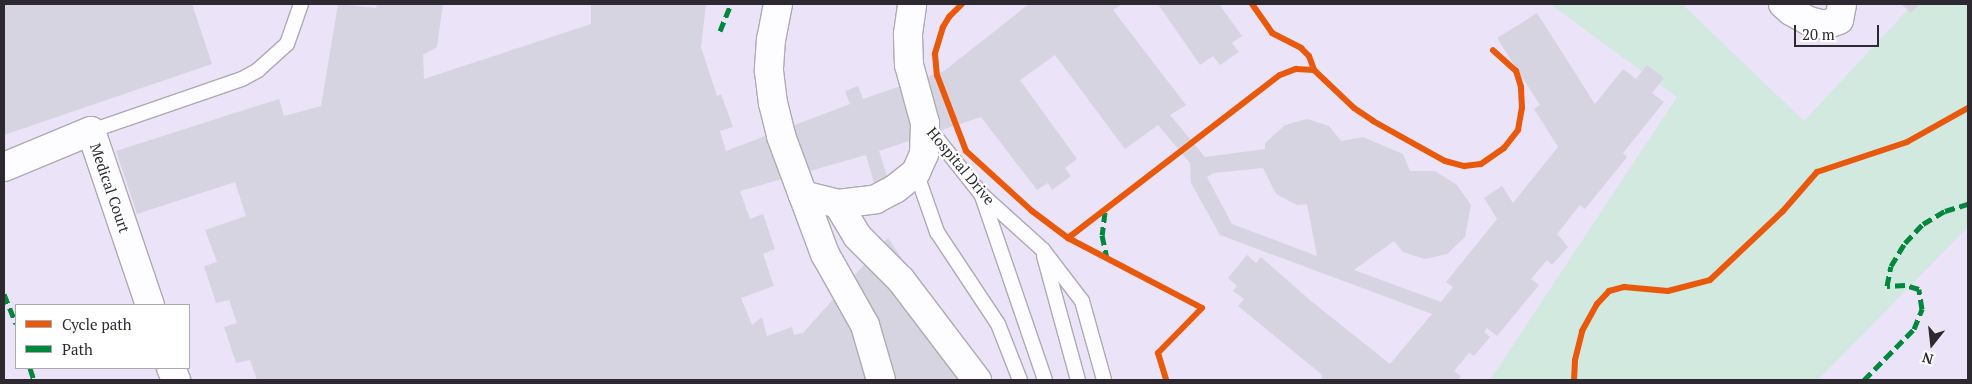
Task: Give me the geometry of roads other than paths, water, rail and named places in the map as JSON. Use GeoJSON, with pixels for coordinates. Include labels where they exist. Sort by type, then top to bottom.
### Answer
{"type":"FeatureCollection","features":[{"type":"Feature","properties":{"kind":"street"},"geometry":{"type":"LineString","coordinates":[[778,4],[771,39],[769,71],[773,103],[781,136],[825,254],[865,325],[881,380]]}},
{"type":"Feature","properties":{"kind":"street","name":"Hospital Drive"},"geometry":{"type":"LineString","coordinates":[[912,4],[908,34],[909,65],[924,123],[924,154],[916,172]]}},
{"type":"Feature","properties":{"kind":"street"},"geometry":{"type":"LineString","coordinates":[[1783,4],[1791,12],[1809,21],[1825,25],[1839,20],[1842,4]]}},
{"type":"Feature","properties":{"kind":"street","name":"Medical Court"},"geometry":{"type":"LineString","coordinates":[[4,167],[91,131],[150,304]]}},
{"type":"Feature","properties":{"kind":"street"},"geometry":{"type":"LineString","coordinates":[[803,195],[838,204],[876,199],[895,190],[916,172]]}},
{"type":"Feature","properties":{"kind":"street"},"geometry":{"type":"LineString","coordinates":[[838,204],[856,236],[901,280],[977,380]]}},
{"type":"Feature","properties":{"kind":"lane"},"geometry":{"type":"LineString","coordinates":[[91,131],[242,79],[258,70],[287,44],[301,4]]}},
{"type":"Feature","properties":{"kind":"lane","name":"Hospital Drive"},"geometry":{"type":"LineString","coordinates":[[924,123],[981,194],[1043,250],[1082,300],[1104,380]]}},
{"type":"Feature","properties":{"kind":"lane"},"geometry":{"type":"LineString","coordinates":[[916,172],[937,232],[998,324],[1020,380]]}},
{"type":"Feature","properties":{"kind":"lane"},"geometry":{"type":"LineString","coordinates":[[981,194],[1045,380]]}},
{"type":"Feature","properties":{"kind":"lane"},"geometry":{"type":"LineString","coordinates":[[1043,250],[1078,380]]}}]}
